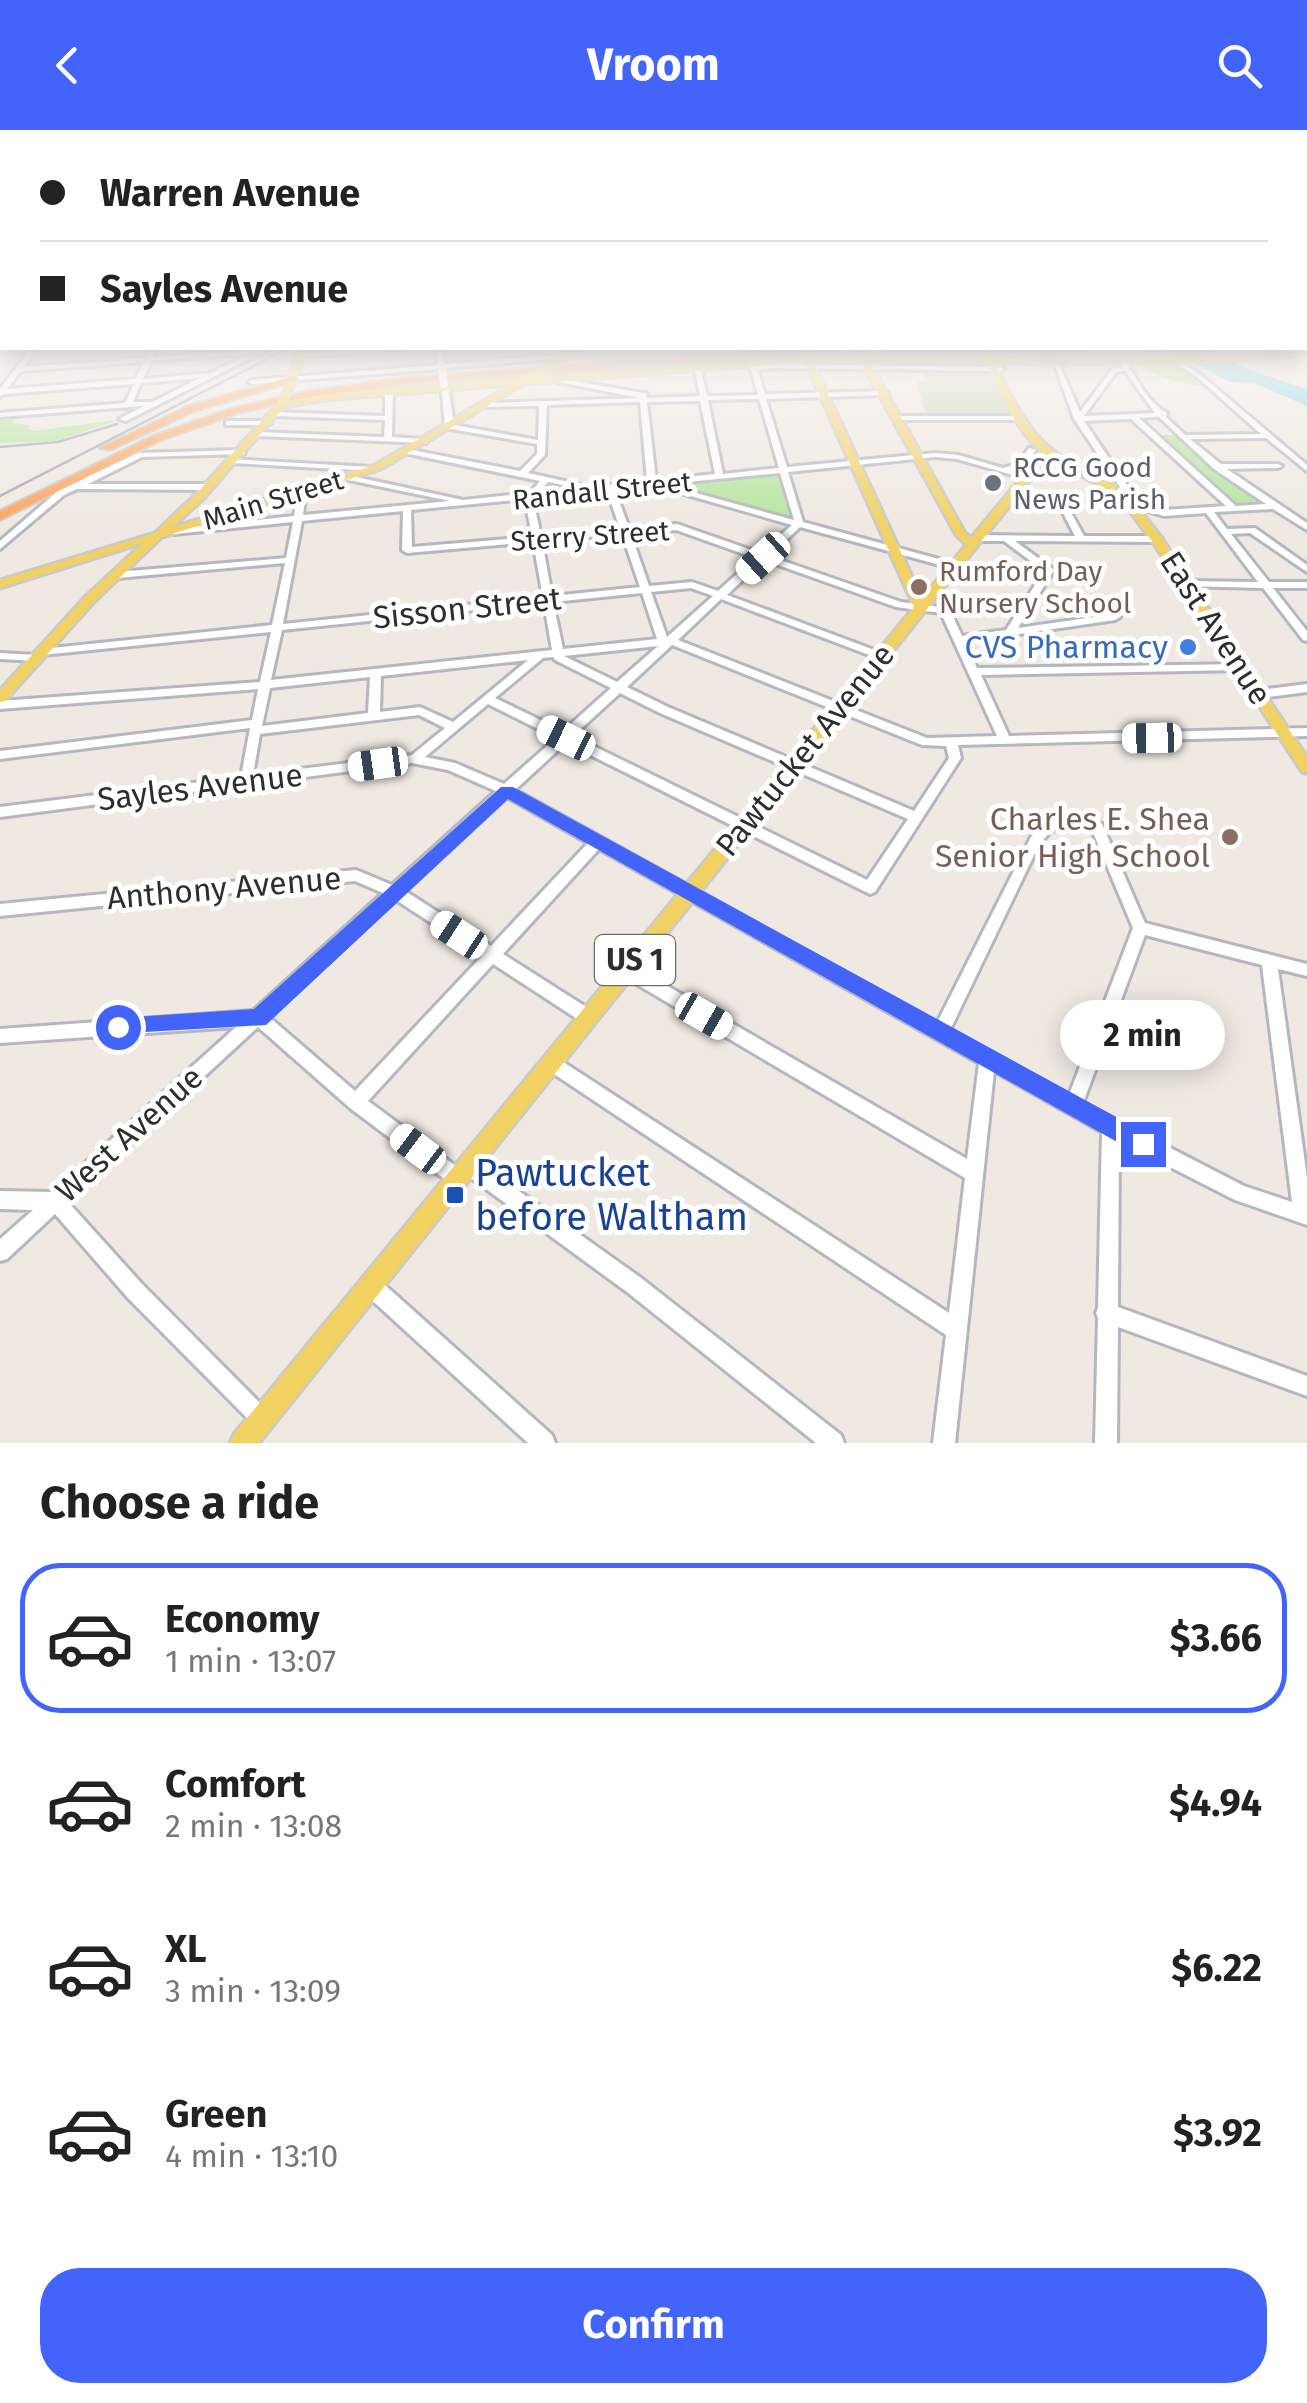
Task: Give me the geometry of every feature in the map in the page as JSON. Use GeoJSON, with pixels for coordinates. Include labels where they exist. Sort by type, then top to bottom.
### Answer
{"type":"FeatureCollection","features":[{"type":"Feature","properties":{"kind":"highway"},"geometry":{"type":"LineString","coordinates":[[0,506],[175,415],[205,406]]}},
{"type":"Feature","properties":{"kind":"highway"},"geometry":{"type":"LineString","coordinates":[[63,474],[177,423],[237,406]]}},
{"type":"Feature","properties":{"kind":"highway"},"geometry":{"type":"LineString","coordinates":[[0,516],[138,446],[256,406]]}},
{"type":"Feature","properties":{"kind":"main road"},"geometry":{"type":"LineString","coordinates":[[0,584],[168,533],[279,406]]}},
{"type":"Feature","properties":{"kind":"main road"},"geometry":{"type":"LineString","coordinates":[[276,411],[304,406]]}},
{"type":"Feature","properties":{"kind":"main road","name":"Main Street"},"geometry":{"type":"LineString","coordinates":[[0,702],[39,654],[117,576],[168,533],[373,469],[481,406]]}},
{"type":"Feature","properties":{"kind":"main road"},"geometry":{"type":"LineString","coordinates":[[828,406],[920,607]]}},
{"type":"Feature","properties":{"kind":"main road"},"geometry":{"type":"LineString","coordinates":[[891,406],[962,536],[974,541]]}},
{"type":"Feature","properties":{"kind":"main road","name":"East Avenue"},"geometry":{"type":"LineString","coordinates":[[1012,406],[1030,440],[1053,459],[1126,498],[1307,768]]}},
{"type":"Feature","properties":{"kind":"main road","name":"US 1"},"geometry":{"type":"LineString","coordinates":[[1020,406],[1030,440]]}},
{"type":"Feature","properties":{"kind":"main road","name":"Pawtucket Avenue"},"geometry":{"type":"LineString","coordinates":[[1027,477],[1030,440]]}},
{"type":"Feature","properties":{"kind":"main road","name":"Pawtucket Avenue"},"geometry":{"type":"LineString","coordinates":[[253,1435],[974,541],[1027,477],[1053,459]]}},
{"type":"Feature","properties":{"kind":"main road"},"geometry":{"type":"LineString","coordinates":[[184,512],[191,521],[204,522]]}},
{"type":"Feature","properties":{"kind":"main road"},"geometry":{"type":"LineString","coordinates":[[127,545],[149,546]]}},
{"type":"Feature","properties":{"kind":"street"},"geometry":{"type":"LineString","coordinates":[[0,415],[102,406]]}},
{"type":"Feature","properties":{"kind":"street"},"geometry":{"type":"LineString","coordinates":[[123,418],[149,406]]}},
{"type":"Feature","properties":{"kind":"street"},"geometry":{"type":"LineString","coordinates":[[388,406],[388,440]]}},
{"type":"Feature","properties":{"kind":"street"},"geometry":{"type":"LineString","coordinates":[[448,406],[451,423],[543,443]]}},
{"type":"Feature","properties":{"kind":"street"},"geometry":{"type":"LineString","coordinates":[[522,474],[541,455],[543,406]]}},
{"type":"Feature","properties":{"kind":"street"},"geometry":{"type":"LineString","coordinates":[[644,406],[655,485],[954,566]]}},
{"type":"Feature","properties":{"kind":"street"},"geometry":{"type":"LineString","coordinates":[[705,406],[720,478]]}},
{"type":"Feature","properties":{"kind":"street"},"geometry":{"type":"LineString","coordinates":[[766,406],[799,523]]}},
{"type":"Feature","properties":{"kind":"street","name":"East Avenue"},"geometry":{"type":"LineString","coordinates":[[1073,406],[1125,488],[1126,498]]}},
{"type":"Feature","properties":{"kind":"street"},"geometry":{"type":"LineString","coordinates":[[1078,419],[1086,406]]}},
{"type":"Feature","properties":{"kind":"street"},"geometry":{"type":"LineString","coordinates":[[1157,406],[1217,467],[1307,527]]}},
{"type":"Feature","properties":{"kind":"street"},"geometry":{"type":"LineString","coordinates":[[1232,406],[1307,469]]}},
{"type":"Feature","properties":{"kind":"street"},"geometry":{"type":"LineString","coordinates":[[228,424],[276,411],[388,418]]}},
{"type":"Feature","properties":{"kind":"street"},"geometry":{"type":"LineString","coordinates":[[1078,419],[1164,415]]}},
{"type":"Feature","properties":{"kind":"street"},"geometry":{"type":"LineString","coordinates":[[1132,417],[1234,509]]}},
{"type":"Feature","properties":{"kind":"street"},"geometry":{"type":"LineString","coordinates":[[897,418],[1017,418]]}},
{"type":"Feature","properties":{"kind":"street"},"geometry":{"type":"LineString","coordinates":[[256,434],[423,441]]}},
{"type":"Feature","properties":{"kind":"street"},"geometry":{"type":"LineString","coordinates":[[1186,437],[1266,436]]}},
{"type":"Feature","properties":{"kind":"street"},"geometry":{"type":"LineString","coordinates":[[992,467],[1017,467],[1030,440]]}},
{"type":"Feature","properties":{"kind":"street"},"geometry":{"type":"LineString","coordinates":[[407,451],[595,492]]}},
{"type":"Feature","properties":{"kind":"street"},"geometry":{"type":"LineString","coordinates":[[0,546],[52,499],[147,453],[373,469]]}},
{"type":"Feature","properties":{"kind":"street","name":"Randall Street"},"geometry":{"type":"LineString","coordinates":[[168,533],[919,457],[948,456],[1027,477]]}},
{"type":"Feature","properties":{"kind":"street"},"geometry":{"type":"LineString","coordinates":[[1217,467],[1278,466]]}},
{"type":"Feature","properties":{"kind":"street"},"geometry":{"type":"LineString","coordinates":[[1104,484],[1112,479],[1112,471]]}},
{"type":"Feature","properties":{"kind":"street"},"geometry":{"type":"LineString","coordinates":[[348,477],[476,504]]}},
{"type":"Feature","properties":{"kind":"street"},"geometry":{"type":"LineString","coordinates":[[546,479],[529,499],[556,654]]}},
{"type":"Feature","properties":{"kind":"street"},"geometry":{"type":"LineString","coordinates":[[75,486],[209,487]]}},
{"type":"Feature","properties":{"kind":"street"},"geometry":{"type":"LineString","coordinates":[[611,490],[667,641]]}},
{"type":"Feature","properties":{"kind":"street"},"geometry":{"type":"LineString","coordinates":[[246,781],[264,685],[280,628],[302,491]]}},
{"type":"Feature","properties":{"kind":"street"},"geometry":{"type":"LineString","coordinates":[[1126,498],[1164,513],[1274,506]]}},
{"type":"Feature","properties":{"kind":"street","name":"Sterry Street"},"geometry":{"type":"LineString","coordinates":[[407,510],[408,550],[677,527],[900,605],[945,610]]}},
{"type":"Feature","properties":{"kind":"street"},"geometry":{"type":"LineString","coordinates":[[1065,510],[1082,540]]}},
{"type":"Feature","properties":{"kind":"street"},"geometry":{"type":"LineString","coordinates":[[1208,510],[1307,638]]}},
{"type":"Feature","properties":{"kind":"street","name":"West Avenue"},"geometry":{"type":"LineString","coordinates":[[0,1252],[799,523]]}},
{"type":"Feature","properties":{"kind":"street"},"geometry":{"type":"LineString","coordinates":[[1225,532],[1252,530],[1307,569]]}},
{"type":"Feature","properties":{"kind":"street"},"geometry":{"type":"LineString","coordinates":[[974,541],[1157,539]]}},
{"type":"Feature","properties":{"kind":"street"},"geometry":{"type":"LineString","coordinates":[[1008,540],[1049,570],[1010,632]]}},
{"type":"Feature","properties":{"kind":"street"},"geometry":{"type":"LineString","coordinates":[[117,576],[291,560]]}},
{"type":"Feature","properties":{"kind":"street"},"geometry":{"type":"LineString","coordinates":[[1185,584],[1307,585]]}},
{"type":"Feature","properties":{"kind":"street","name":"Sisson Street"},"geometry":{"type":"LineString","coordinates":[[0,656],[692,585],[881,656]]}},
{"type":"Feature","properties":{"kind":"street"},"geometry":{"type":"LineString","coordinates":[[935,589],[1004,740]]}},
{"type":"Feature","properties":{"kind":"street"},"geometry":{"type":"LineString","coordinates":[[958,640],[1115,617]]}},
{"type":"Feature","properties":{"kind":"street"},"geometry":{"type":"LineString","coordinates":[[0,702],[264,685],[667,641],[926,742],[1307,732]]}},
{"type":"Feature","properties":{"kind":"street"},"geometry":{"type":"LineString","coordinates":[[556,654],[620,688],[916,817]]}},
{"type":"Feature","properties":{"kind":"street"},"geometry":{"type":"LineString","coordinates":[[415,760],[540,655]]}},
{"type":"Feature","properties":{"kind":"street"},"geometry":{"type":"LineString","coordinates":[[973,672],[1241,666]]}},
{"type":"Feature","properties":{"kind":"street"},"geometry":{"type":"LineString","coordinates":[[374,716],[376,673]]}},
{"type":"Feature","properties":{"kind":"street"},"geometry":{"type":"LineString","coordinates":[[1259,694],[1307,688]]}},
{"type":"Feature","properties":{"kind":"street"},"geometry":{"type":"LineString","coordinates":[[487,699],[872,886],[954,758],[952,744]]}},
{"type":"Feature","properties":{"kind":"street"},"geometry":{"type":"LineString","coordinates":[[0,755],[420,711],[454,727]]}},
{"type":"Feature","properties":{"kind":"street","name":"Sayles Avenue"},"geometry":{"type":"LineString","coordinates":[[0,812],[415,760],[451,766],[507,791],[1110,1128],[1241,1194],[1305,1216]]}},
{"type":"Feature","properties":{"kind":"street"},"geometry":{"type":"LineString","coordinates":[[940,1033],[1041,828],[1052,822],[1072,820],[1097,828],[1140,928],[1073,1106]]}},
{"type":"Feature","properties":{"kind":"street"},"geometry":{"type":"LineString","coordinates":[[356,1102],[596,843]]}},
{"type":"Feature","properties":{"kind":"street","name":"Anthony Avenue"},"geometry":{"type":"LineString","coordinates":[[0,910],[356,875],[396,893],[588,1017]]}},
{"type":"Feature","properties":{"kind":"street"},"geometry":{"type":"LineString","coordinates":[[1140,928],[1307,970]]}},
{"type":"Feature","properties":{"kind":"street"},"geometry":{"type":"LineString","coordinates":[[1269,960],[1305,1216]]}},
{"type":"Feature","properties":{"kind":"street"},"geometry":{"type":"LineString","coordinates":[[626,970],[974,1173]]}},
{"type":"Feature","properties":{"kind":"street"},"geometry":{"type":"LineString","coordinates":[[0,1036],[258,1018],[356,1102],[634,1285],[833,1443]]}},
{"type":"Feature","properties":{"kind":"street"},"geometry":{"type":"LineString","coordinates":[[944,1443],[987,1060]]}},
{"type":"Feature","properties":{"kind":"street"},"geometry":{"type":"LineString","coordinates":[[551,1063],[958,1330]]}},
{"type":"Feature","properties":{"kind":"street"},"geometry":{"type":"LineString","coordinates":[[1106,1443],[1110,1128]]}},
{"type":"Feature","properties":{"kind":"street"},"geometry":{"type":"LineString","coordinates":[[0,1200],[55,1201],[253,1435]]}},
{"type":"Feature","properties":{"kind":"street"},"geometry":{"type":"LineString","coordinates":[[370,1286],[544,1443]]}},
{"type":"Feature","properties":{"kind":"street"},"geometry":{"type":"LineString","coordinates":[[1106,1313],[1307,1386]]}},
{"type":"Feature","properties":{"kind":"green space"},"geometry":{"type":"Polygon","coordinates":[[[924,406],[1006,406],[1010,416],[926,414],[924,406]]]}},
{"type":"Feature","properties":{"kind":"green space"},"geometry":{"type":"Polygon","coordinates":[[[18,414],[11,423],[30,425],[28,429],[33,431],[118,420],[56,441],[0,443],[0,415],[18,414]]]}},
{"type":"Feature","properties":{"kind":"green space"},"geometry":{"type":"Polygon","coordinates":[[[1154,435],[1185,435],[1218,467],[1277,507],[1239,509],[1154,435]]]}},
{"type":"Feature","properties":{"kind":"green space"},"geometry":{"type":"Polygon","coordinates":[[[777,475],[793,516],[679,486],[777,475]]]}},
{"type":"Feature","properties":{"kind":"railway"},"geometry":{"type":"LineString","coordinates":[[0,496],[175,406]]}},
{"type":"Feature","properties":{"kind":"railway"},"geometry":{"type":"LineString","coordinates":[[0,447],[58,442],[117,424]]}},
{"type":"Feature","properties":{"kind":"place","name":"RCCG Good News Parish"},"geometry":{"type":"Point","coordinates":[993,483]}},
{"type":"Feature","properties":{"kind":"place","name":"Rumford Day Nursery School"},"geometry":{"type":"Point","coordinates":[919,587]}},
{"type":"Feature","properties":{"kind":"place","name":"CVS Pharmacy"},"geometry":{"type":"Point","coordinates":[1188,647]}},
{"type":"Feature","properties":{"kind":"place","name":"Charles E. Shea Senior High School"},"geometry":{"type":"Point","coordinates":[1230,837]}},
{"type":"Feature","properties":{"kind":"place","name":"Pawtucket before Waltham"},"geometry":{"type":"Point","coordinates":[455,1195]}},
{"type":"Feature","properties":{"kind":"route"},"geometry":{"type":"LineString","coordinates":[[118,1027],[258,1018],[507,791],[1143,1144]]}}]}
